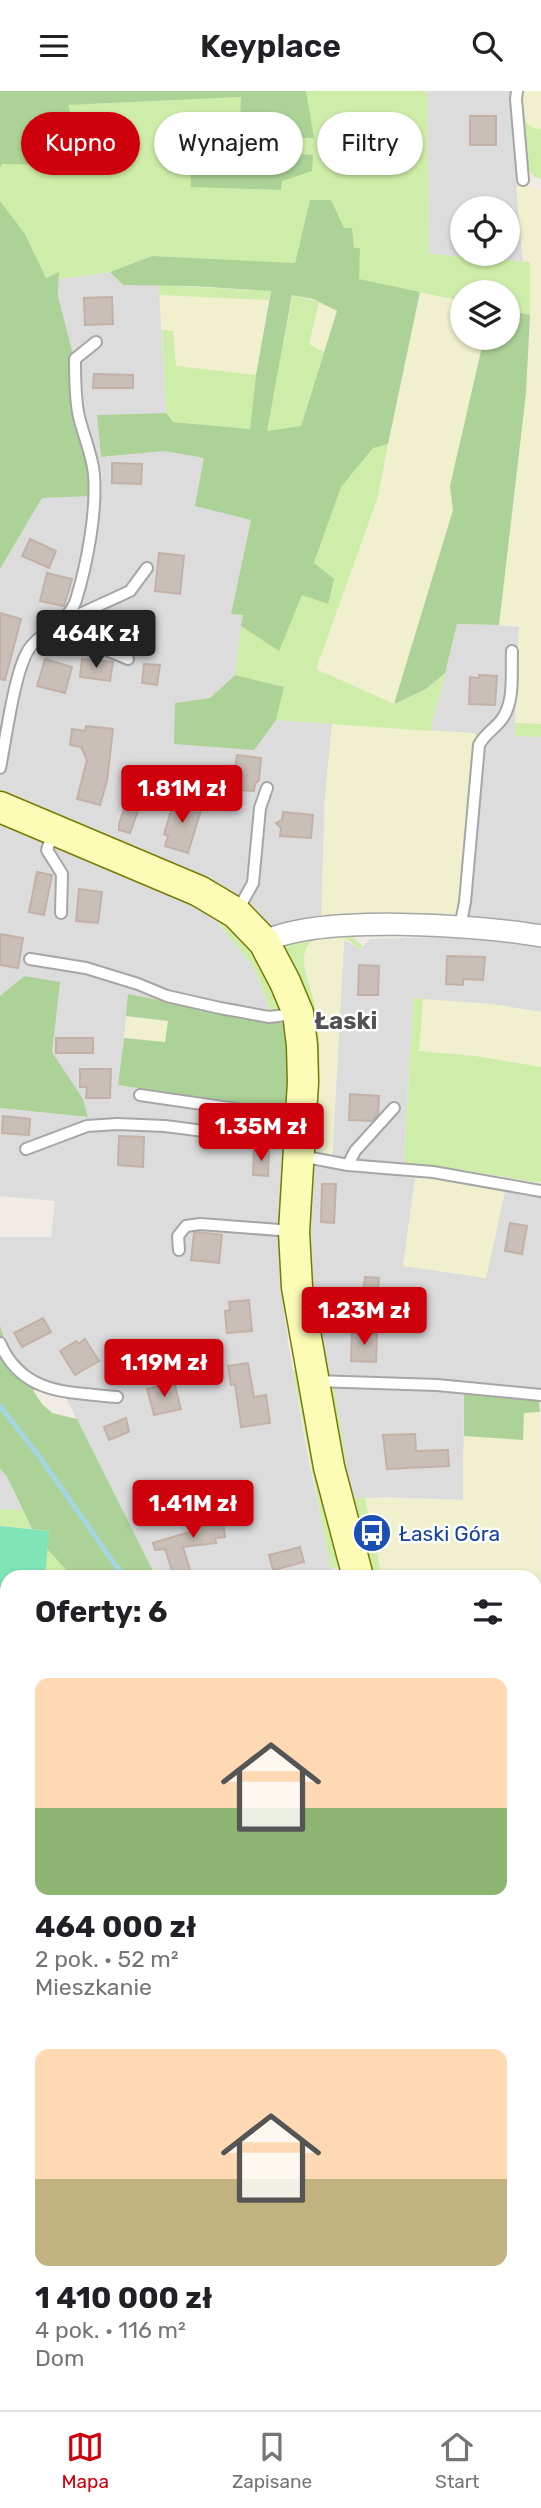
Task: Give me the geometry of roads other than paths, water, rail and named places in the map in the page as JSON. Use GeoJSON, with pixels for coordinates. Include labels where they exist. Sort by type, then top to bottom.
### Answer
{"type":"FeatureCollection","features":[{"type":"Feature","properties":{"kind":"street"},"geometry":{"type":"LineString","coordinates":[[0,807],[188,885],[236,913],[264,942],[285,982],[298,1013],[302,1045],[303,1082],[294,1231],[297,1287],[329,1467],[356,1570]]}},
{"type":"Feature","properties":{"kind":"street"},"geometry":{"type":"LineString","coordinates":[[264,942],[279,935],[308,929],[373,926],[460,927],[507,930],[541,936]]}},
{"type":"Feature","properties":{"kind":"lane"},"geometry":{"type":"LineString","coordinates":[[517,91],[523,180]]}},
{"type":"Feature","properties":{"kind":"lane"},"geometry":{"type":"LineString","coordinates":[[0,768],[16,686],[28,651],[51,627],[68,615],[75,603],[88,548],[95,488],[78,413],[75,359],[96,342]]}},
{"type":"Feature","properties":{"kind":"lane"},"geometry":{"type":"LineString","coordinates":[[68,615],[80,614],[130,591],[147,568]]}},
{"type":"Feature","properties":{"kind":"lane"},"geometry":{"type":"LineString","coordinates":[[51,627],[128,659]]}},
{"type":"Feature","properties":{"kind":"lane"},"geometry":{"type":"LineString","coordinates":[[460,927],[465,902],[479,745],[484,735],[501,721],[510,704],[512,651]]}},
{"type":"Feature","properties":{"kind":"lane"},"geometry":{"type":"LineString","coordinates":[[236,913],[253,883],[260,808],[267,788]]}},
{"type":"Feature","properties":{"kind":"lane"},"geometry":{"type":"LineString","coordinates":[[53,831],[47,850],[62,874],[61,913]]}},
{"type":"Feature","properties":{"kind":"lane"},"geometry":{"type":"LineString","coordinates":[[30,959],[86,968],[167,996],[233,1010],[269,1017],[298,1013]]}},
{"type":"Feature","properties":{"kind":"lane"},"geometry":{"type":"LineString","coordinates":[[140,1095],[299,1139],[348,1165],[433,1172],[541,1191]]}},
{"type":"Feature","properties":{"kind":"lane"},"geometry":{"type":"LineString","coordinates":[[348,1165],[355,1151],[394,1108]]}},
{"type":"Feature","properties":{"kind":"lane"},"geometry":{"type":"LineString","coordinates":[[26,1149],[87,1126],[117,1124],[299,1139]]}},
{"type":"Feature","properties":{"kind":"lane"},"geometry":{"type":"LineString","coordinates":[[179,1250],[178,1236],[186,1226],[200,1224],[294,1231]]}},
{"type":"Feature","properties":{"kind":"lane"},"geometry":{"type":"LineString","coordinates":[[0,1343],[22,1377],[47,1389],[117,1397]]}},
{"type":"Feature","properties":{"kind":"lane"},"geometry":{"type":"LineString","coordinates":[[313,1381],[437,1385],[541,1395]]}},
{"type":"Feature","properties":{"kind":"waterway"},"geometry":{"type":"LineString","coordinates":[[0,1406],[120,1570]]}},
{"type":"Feature","properties":{"kind":"place","name":"Łaski Góra"},"geometry":{"type":"Point","coordinates":[372,1533]}},
{"type":"Feature","properties":{"kind":"district","name":"Łaski"},"geometry":{"type":"Point","coordinates":[346,1021]}}]}
